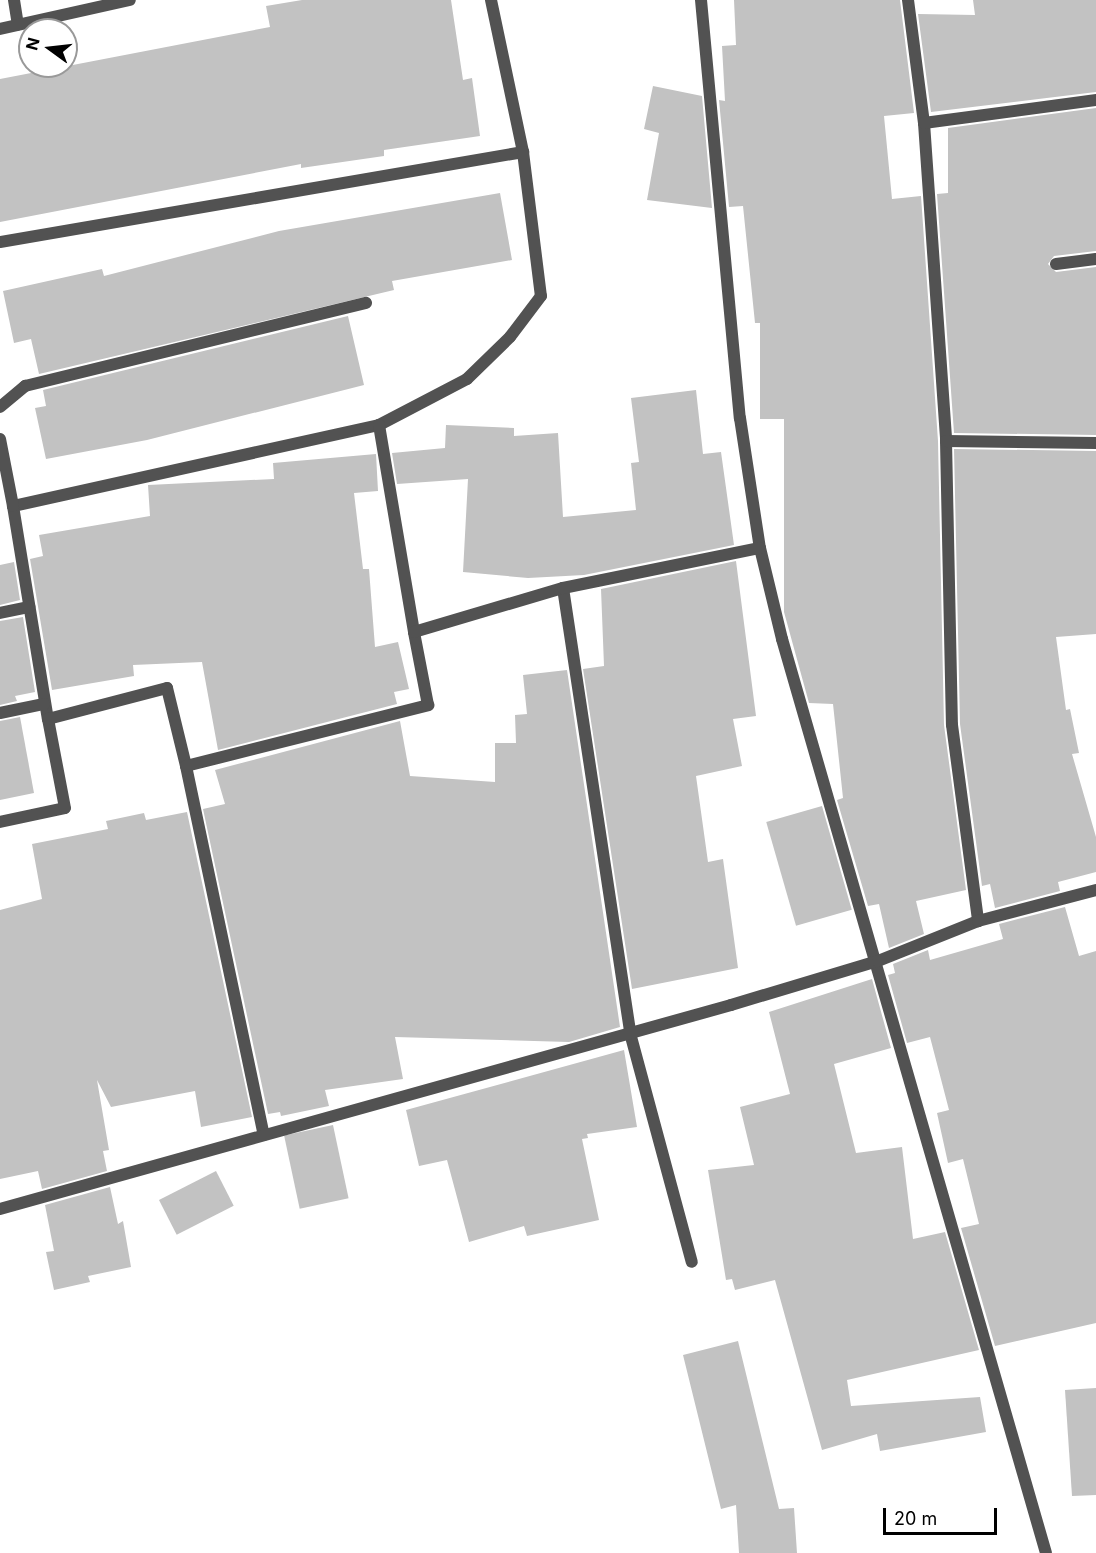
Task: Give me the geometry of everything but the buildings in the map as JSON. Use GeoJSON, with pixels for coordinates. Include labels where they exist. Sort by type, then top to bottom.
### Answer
{"type":"FeatureCollection","features":[{"type":"Feature","properties":{"kind":"street"},"geometry":{"type":"LineString","coordinates":[[0,29],[18,25],[14,0]]}},
{"type":"Feature","properties":{"kind":"street"},"geometry":{"type":"LineString","coordinates":[[49,18],[130,0]]}},
{"type":"Feature","properties":{"kind":"street"},"geometry":{"type":"LineString","coordinates":[[13,506],[379,425],[467,379],[510,337],[541,297],[523,152],[491,0]]}},
{"type":"Feature","properties":{"kind":"street"},"geometry":{"type":"LineString","coordinates":[[701,0],[740,418],[760,548],[782,639],[878,961],[1046,1553]]}},
{"type":"Feature","properties":{"kind":"street"},"geometry":{"type":"LineString","coordinates":[[908,0],[924,123],[946,441],[952,724],[978,921]]}},
{"type":"Feature","properties":{"kind":"street"},"geometry":{"type":"LineString","coordinates":[[924,123],[1096,100]]}},
{"type":"Feature","properties":{"kind":"street"},"geometry":{"type":"LineString","coordinates":[[0,242],[523,152]]}},
{"type":"Feature","properties":{"kind":"street"},"geometry":{"type":"LineString","coordinates":[[1056,264],[1096,259]]}},
{"type":"Feature","properties":{"kind":"street"},"geometry":{"type":"LineString","coordinates":[[0,406],[25,386],[366,303]]}},
{"type":"Feature","properties":{"kind":"street"},"geometry":{"type":"LineString","coordinates":[[186,766],[428,705],[379,425]]}},
{"type":"Feature","properties":{"kind":"street"},"geometry":{"type":"LineString","coordinates":[[0,439],[13,506],[44,704],[64,808],[0,822]]}},
{"type":"Feature","properties":{"kind":"street"},"geometry":{"type":"LineString","coordinates":[[946,441],[1096,443]]}},
{"type":"Feature","properties":{"kind":"street"},"geometry":{"type":"LineString","coordinates":[[414,632],[563,588],[760,548]]}},
{"type":"Feature","properties":{"kind":"street"},"geometry":{"type":"LineString","coordinates":[[563,588],[630,1033],[692,1262]]}},
{"type":"Feature","properties":{"kind":"street"},"geometry":{"type":"LineString","coordinates":[[0,613],[29,607]]}},
{"type":"Feature","properties":{"kind":"street"},"geometry":{"type":"LineString","coordinates":[[48,719],[167,688],[186,766],[264,1135]]}},
{"type":"Feature","properties":{"kind":"street"},"geometry":{"type":"LineString","coordinates":[[0,713],[44,704]]}},
{"type":"Feature","properties":{"kind":"street"},"geometry":{"type":"LineString","coordinates":[[0,1209],[630,1033],[878,961],[978,921],[1096,890]]}}]}
